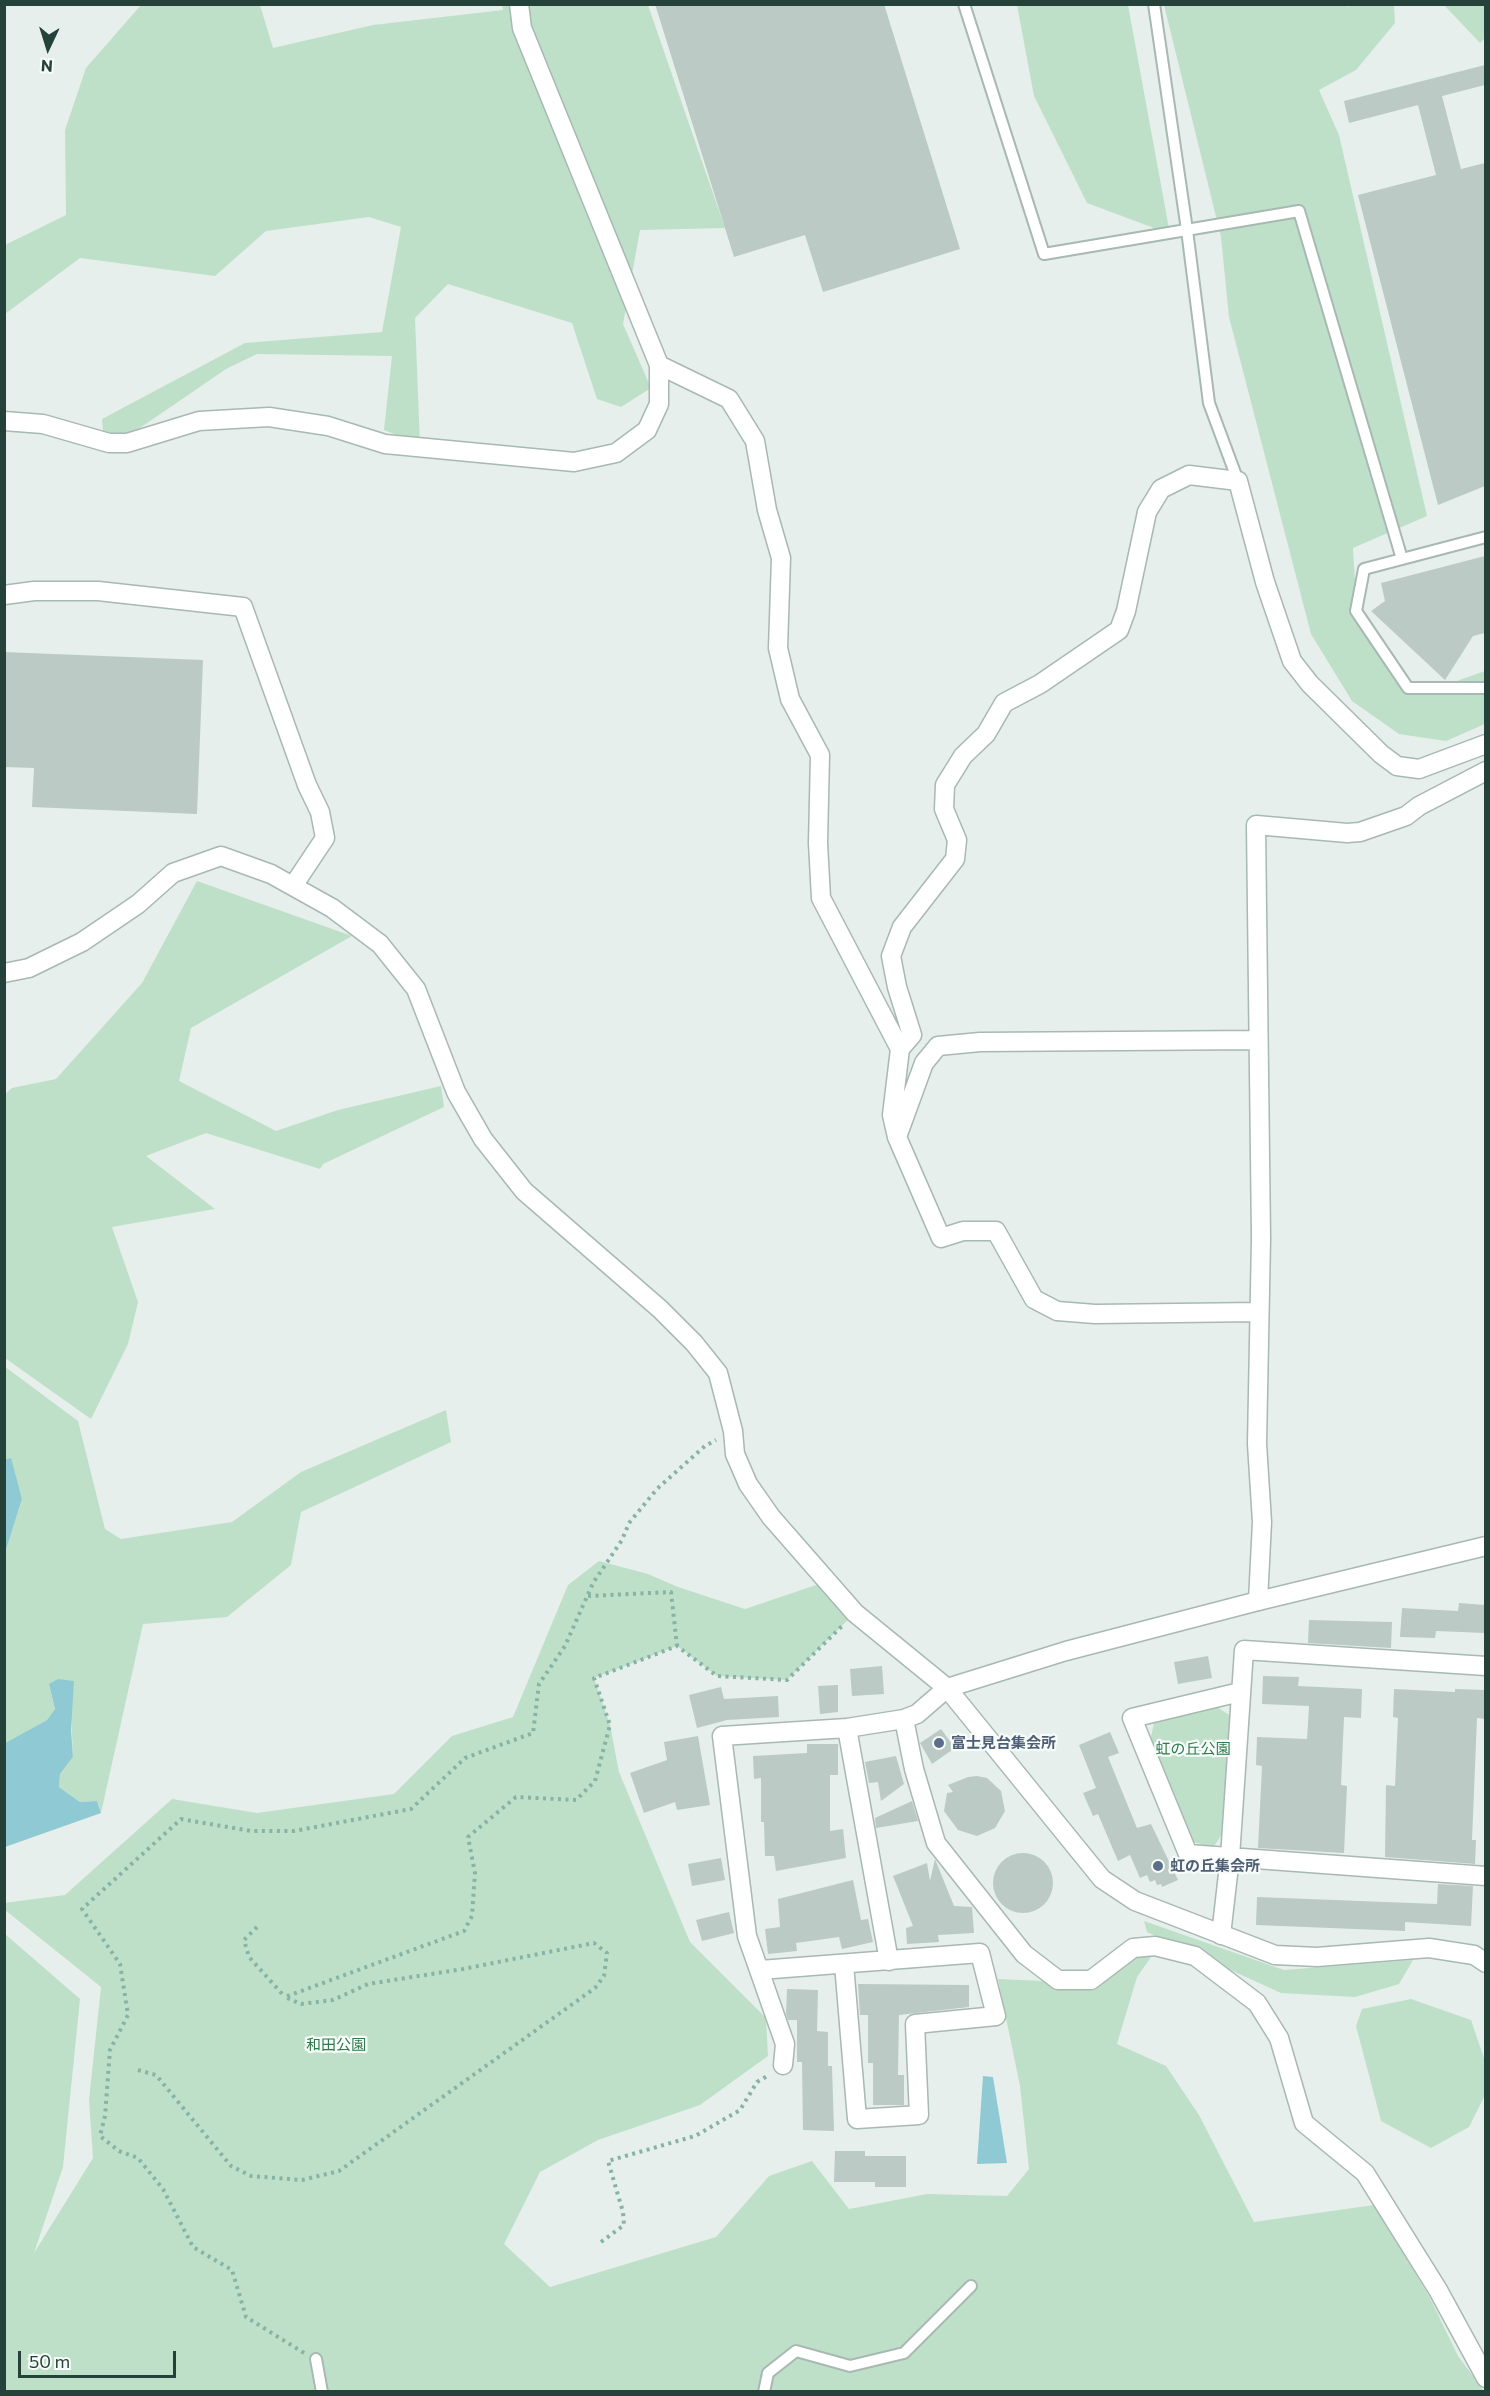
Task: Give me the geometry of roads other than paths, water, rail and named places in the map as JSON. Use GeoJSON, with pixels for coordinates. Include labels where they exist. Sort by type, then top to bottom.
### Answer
{"type":"FeatureCollection","features":[{"type":"Feature","properties":{"kind":"street"},"geometry":{"type":"LineString","coordinates":[[4,421],[43,424],[109,443],[127,442],[200,421],[269,417],[328,426],[385,444],[573,462],[616,453],[647,430],[660,404],[659,365],[522,28],[519,4]]}},
{"type":"Feature","properties":{"kind":"street"},"geometry":{"type":"LineString","coordinates":[[659,365],[729,399],[755,441],[767,510],[782,558],[778,648],[789,699],[820,755],[818,843],[821,898],[900,1049]]}},
{"type":"Feature","properties":{"kind":"street"},"geometry":{"type":"LineString","coordinates":[[1258,1312],[1095,1314],[1057,1311],[1034,1299],[996,1231],[963,1231],[940,1238],[897,1137],[892,1115],[900,1049],[912,1035],[897,987],[891,956],[902,927],[955,859],[957,840],[944,809],[945,785],[963,756],[986,734],[1004,703],[1040,684],[1119,630],[1126,611],[1147,512],[1161,489],[1189,475],[1238,482],[1279,628],[1292,661],[1310,684],[1397,766],[1419,768],[1485,744]]}},
{"type":"Feature","properties":{"kind":"street"},"geometry":{"type":"LineString","coordinates":[[4,595],[34,591],[98,591],[243,607],[307,785],[320,812],[325,838],[293,886]]}},
{"type":"Feature","properties":{"kind":"street"},"geometry":{"type":"LineString","coordinates":[[1258,1601],[1262,1522],[1257,1444],[1258,1312],[1262,1238],[1256,825],[1347,833],[1360,832],[1406,816],[1419,806],[1485,771]]}},
{"type":"Feature","properties":{"kind":"street"},"geometry":{"type":"LineString","coordinates":[[4,974],[29,968],[82,942],[138,904],[173,873],[221,856],[271,874],[332,908],[380,944],[416,989],[456,1092],[483,1139],[524,1191],[660,1309],[694,1343],[718,1373],[733,1431],[735,1454],[748,1484],[771,1517],[855,1613],[947,1688],[1102,1879],[1135,1900],[1275,1955],[1317,1957],[1429,1948],[1474,1955],[1485,1963]]}},
{"type":"Feature","properties":{"kind":"street"},"geometry":{"type":"LineString","coordinates":[[897,1137],[924,1063],[938,1047],[980,1042],[1258,1040]]}},
{"type":"Feature","properties":{"kind":"street"},"geometry":{"type":"LineString","coordinates":[[783,2066],[786,2044],[747,1936],[723,1736],[847,1728],[904,1719],[916,1714],[947,1688],[1066,1651],[1258,1601],[1485,1546]]}},
{"type":"Feature","properties":{"kind":"street"},"geometry":{"type":"LineString","coordinates":[[1221,1935],[1230,1857],[1244,1650],[1485,1666]]}},
{"type":"Feature","properties":{"kind":"street"},"geometry":{"type":"LineString","coordinates":[[1240,1692],[1131,1718],[1188,1854],[1485,1876]]}},
{"type":"Feature","properties":{"kind":"street"},"geometry":{"type":"LineString","coordinates":[[904,1719],[914,1769],[936,1843],[1024,1954],[1058,1980],[1091,1980],[1133,1948],[1155,1946],[1195,1956],[1257,2003],[1279,2038],[1304,2123],[1365,2173],[1438,2290],[1485,2378]]}},
{"type":"Feature","properties":{"kind":"street"},"geometry":{"type":"LineString","coordinates":[[847,1728],[889,1961]]}},
{"type":"Feature","properties":{"kind":"street"},"geometry":{"type":"LineString","coordinates":[[760,1970],[980,1953],[996,2016],[915,2024],[919,2115],[857,2119],[844,1964]]}},
{"type":"Feature","properties":{"kind":"lane"},"geometry":{"type":"LineString","coordinates":[[964,4],[1044,254],[1299,211],[1402,559]]}},
{"type":"Feature","properties":{"kind":"lane"},"geometry":{"type":"LineString","coordinates":[[1154,4],[1187,230],[1209,403],[1238,482]]}},
{"type":"Feature","properties":{"kind":"lane"},"geometry":{"type":"LineString","coordinates":[[1485,537],[1364,569],[1356,611],[1408,688],[1485,688]]}},
{"type":"Feature","properties":{"kind":"lane"},"geometry":{"type":"LineString","coordinates":[[764,2391],[768,2373],[796,2351],[850,2366],[904,2353],[971,2286]]}},
{"type":"Feature","properties":{"kind":"lane"},"geometry":{"type":"LineString","coordinates":[[316,2359],[322,2391]]}},
{"type":"Feature","properties":{"kind":"water"},"geometry":{"type":"Polygon","coordinates":[[[11,1458],[22,1499],[5,1553],[5,1459],[11,1458]]]}},
{"type":"Feature","properties":{"kind":"water"},"geometry":{"type":"Polygon","coordinates":[[[58,1679],[74,1681],[71,1730],[73,1757],[60,1774],[59,1787],[80,1802],[97,1801],[101,1813],[5,1847],[5,1743],[47,1720],[55,1709],[49,1684],[58,1679]]]}},
{"type":"Feature","properties":{"kind":"water"},"geometry":{"type":"Polygon","coordinates":[[[983,2076],[993,2077],[1007,2163],[977,2164],[983,2076]]]}},
{"type":"Feature","properties":{"kind":"place","name":"富士見台集会所"},"geometry":{"type":"Point","coordinates":[939,1743]}},
{"type":"Feature","properties":{"kind":"place","name":"虹の丘集会所"},"geometry":{"type":"Point","coordinates":[1158,1866]}},
{"type":"Feature","properties":{"kind":"park label","name":"虹の丘公園"},"geometry":{"type":"Point","coordinates":[1193,1749]}},
{"type":"Feature","properties":{"kind":"park label","name":"和田公園"},"geometry":{"type":"Point","coordinates":[336,2045]}}]}
